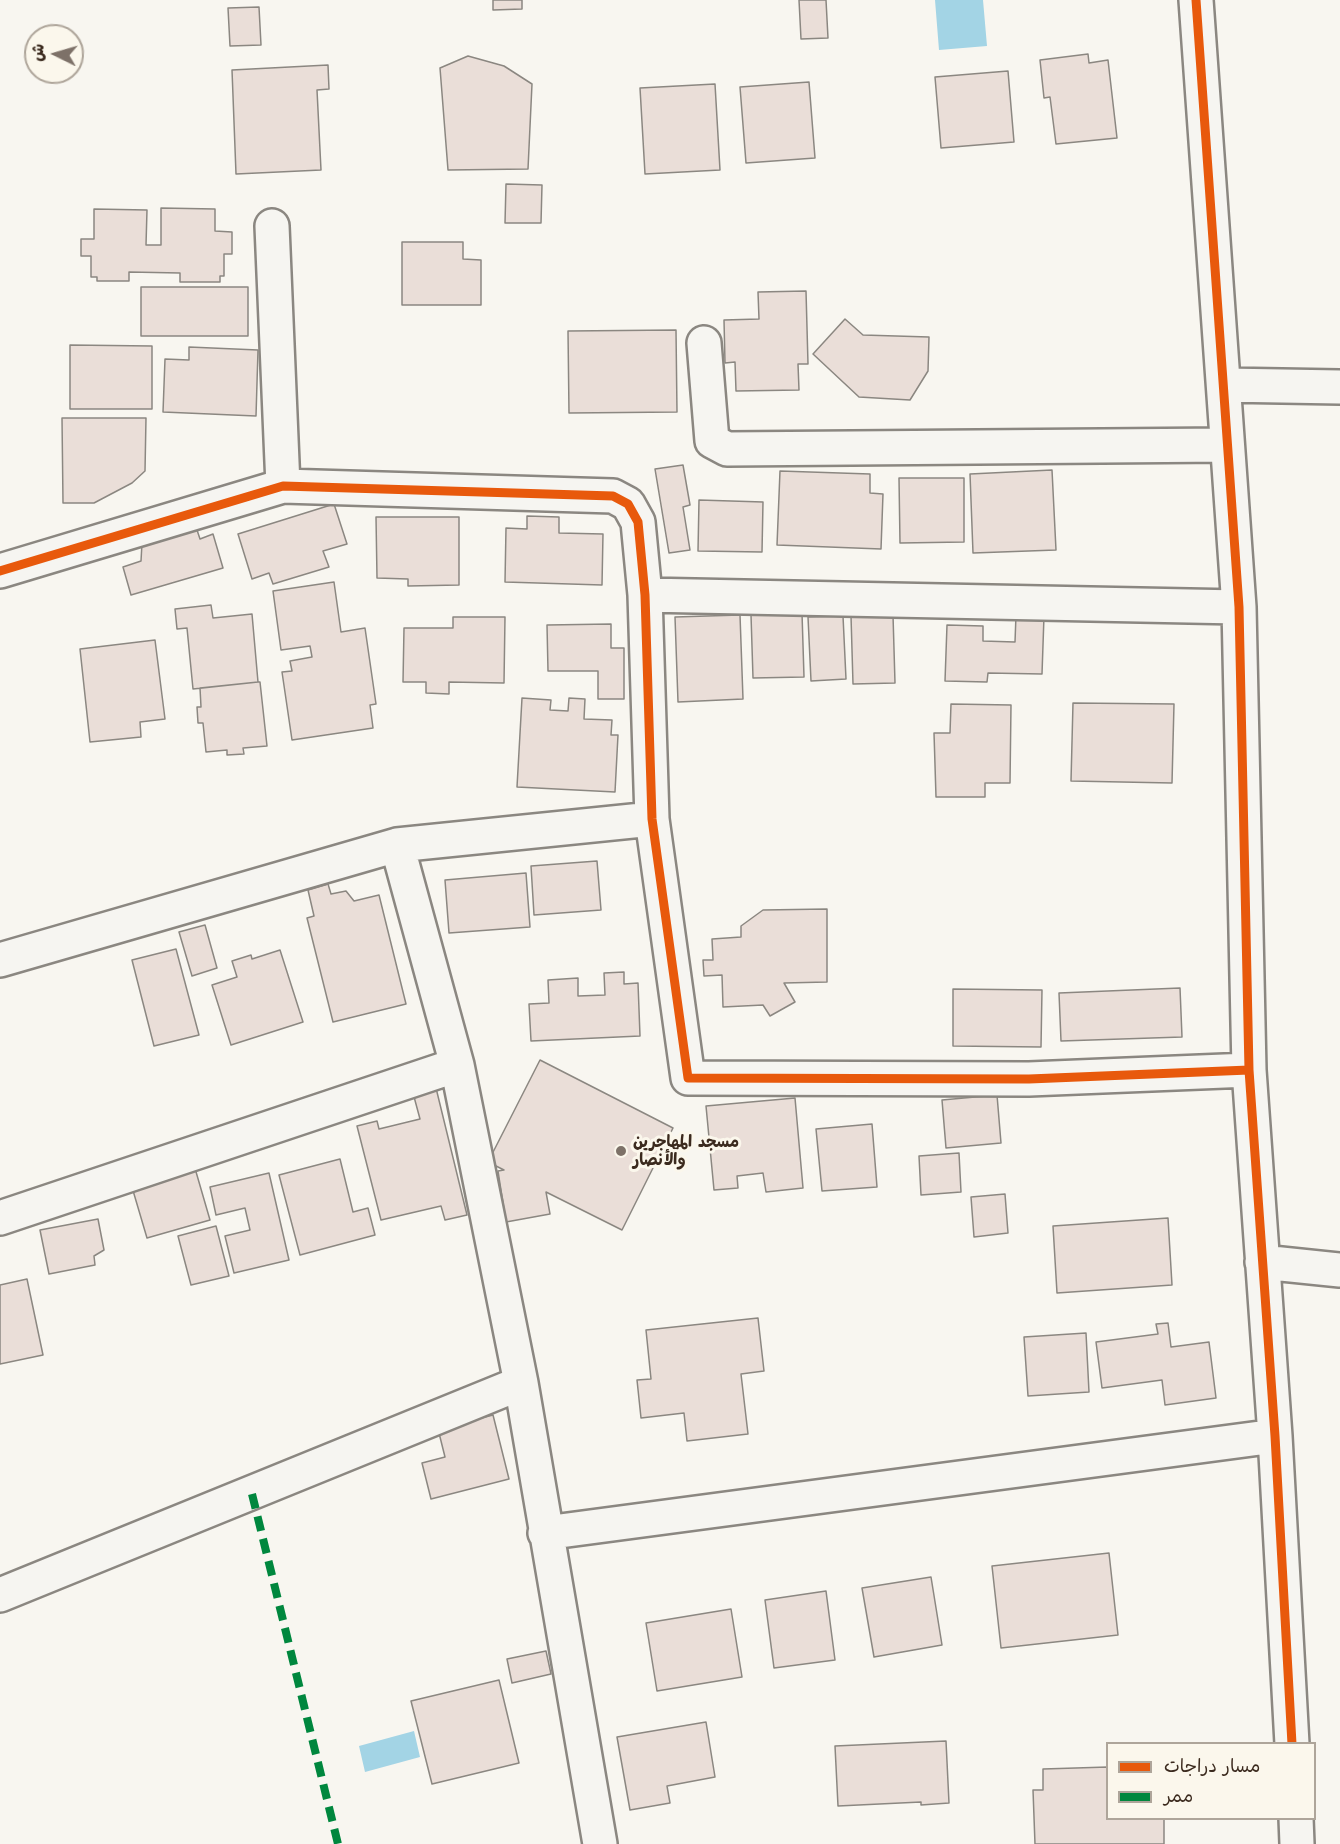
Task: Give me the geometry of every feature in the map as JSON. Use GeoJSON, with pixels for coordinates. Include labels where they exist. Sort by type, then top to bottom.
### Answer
{"type":"FeatureCollection","features":[{"type":"Feature","properties":{"kind":"street"},"geometry":{"type":"LineString","coordinates":[[1196,0],[1239,607],[1249,1070],[1275,1436],[1292,1742]]}},
{"type":"Feature","properties":{"kind":"street"},"geometry":{"type":"LineString","coordinates":[[272,226],[283,486]]}},
{"type":"Feature","properties":{"kind":"street"},"geometry":{"type":"LineString","coordinates":[[704,343],[711,441],[727,449],[1227,445]]}},
{"type":"Feature","properties":{"kind":"street"},"geometry":{"type":"LineString","coordinates":[[1224,385],[1340,387]]}},
{"type":"Feature","properties":{"kind":"street"},"geometry":{"type":"LineString","coordinates":[[0,571],[283,486],[613,496],[628,504],[638,522],[645,595],[652,819],[688,1078],[1029,1079],[1249,1070]]}},
{"type":"Feature","properties":{"kind":"street"},"geometry":{"type":"LineString","coordinates":[[645,595],[1239,607]]}},
{"type":"Feature","properties":{"kind":"street"},"geometry":{"type":"LineString","coordinates":[[0,960],[397,845],[652,819]]}},
{"type":"Feature","properties":{"kind":"street"},"geometry":{"type":"LineString","coordinates":[[397,845],[457,1065],[521,1383],[600,1844]]}},
{"type":"Feature","properties":{"kind":"street"},"geometry":{"type":"LineString","coordinates":[[0,1218],[457,1065]]}},
{"type":"Feature","properties":{"kind":"street"},"geometry":{"type":"LineString","coordinates":[[1262,1262],[1340,1270]]}},
{"type":"Feature","properties":{"kind":"street"},"geometry":{"type":"LineString","coordinates":[[0,1595],[521,1383]]}},
{"type":"Feature","properties":{"kind":"street"},"geometry":{"type":"LineString","coordinates":[[545,1533],[1275,1436]]}},
{"type":"Feature","properties":{"kind":"street"},"geometry":{"type":"LineString","coordinates":[[1296,1820],[1297,1844]]}},
{"type":"Feature","properties":{"kind":"water"},"geometry":{"type":"Polygon","coordinates":[[[935,0],[983,0],[987,46],[939,50],[935,0]]]}},
{"type":"Feature","properties":{"kind":"water"},"geometry":{"type":"Polygon","coordinates":[[[414,1731],[420,1757],[365,1772],[359,1746],[414,1731]]]}},
{"type":"Feature","properties":{"kind":"building"},"geometry":{"type":"Polygon","coordinates":[[[493,0],[522,0],[522,9],[493,10],[493,0]]]}},
{"type":"Feature","properties":{"kind":"building"},"geometry":{"type":"Polygon","coordinates":[[[799,0],[826,0],[828,38],[801,39],[799,0]]]}},
{"type":"Feature","properties":{"kind":"building"},"geometry":{"type":"Polygon","coordinates":[[[259,7],[261,45],[230,46],[228,8],[259,7]]]}},
{"type":"Feature","properties":{"kind":"building"},"geometry":{"type":"Polygon","coordinates":[[[1088,54],[1089,63],[1108,60],[1117,138],[1056,144],[1050,97],[1044,98],[1040,60],[1088,54]]]}},
{"type":"Feature","properties":{"kind":"building"},"geometry":{"type":"Polygon","coordinates":[[[468,56],[504,66],[532,84],[528,169],[448,170],[440,68],[468,56]]]}},
{"type":"Feature","properties":{"kind":"building"},"geometry":{"type":"Polygon","coordinates":[[[328,65],[329,89],[317,90],[321,170],[236,174],[232,70],[328,65]]]}},
{"type":"Feature","properties":{"kind":"building"},"geometry":{"type":"Polygon","coordinates":[[[1008,71],[1014,142],[941,148],[935,77],[1008,71]]]}},
{"type":"Feature","properties":{"kind":"building"},"geometry":{"type":"Polygon","coordinates":[[[809,82],[815,158],[746,163],[740,87],[809,82]]]}},
{"type":"Feature","properties":{"kind":"building"},"geometry":{"type":"Polygon","coordinates":[[[715,84],[720,170],[645,174],[640,88],[715,84]]]}},
{"type":"Feature","properties":{"kind":"building"},"geometry":{"type":"Polygon","coordinates":[[[506,184],[542,185],[541,223],[505,223],[506,184]]]}},
{"type":"Feature","properties":{"kind":"building"},"geometry":{"type":"Polygon","coordinates":[[[161,208],[215,209],[215,231],[232,232],[232,254],[224,254],[224,276],[220,276],[220,282],[180,282],[180,273],[129,272],[129,281],[97,281],[97,277],[91,277],[91,256],[81,256],[81,239],[94,239],[94,209],[147,210],[146,245],[161,245],[161,208]]]}},
{"type":"Feature","properties":{"kind":"building"},"geometry":{"type":"Polygon","coordinates":[[[402,242],[463,242],[463,259],[481,260],[481,305],[402,305],[402,242]]]}},
{"type":"Feature","properties":{"kind":"building"},"geometry":{"type":"Polygon","coordinates":[[[141,287],[248,287],[248,336],[141,336],[141,287]]]}},
{"type":"Feature","properties":{"kind":"building"},"geometry":{"type":"Polygon","coordinates":[[[806,291],[808,364],[798,364],[799,390],[736,391],[735,362],[725,363],[724,320],[759,319],[758,292],[806,291]]]}},
{"type":"Feature","properties":{"kind":"building"},"geometry":{"type":"Polygon","coordinates":[[[845,319],[863,335],[929,337],[928,371],[910,400],[859,397],[813,354],[845,319]]]}},
{"type":"Feature","properties":{"kind":"building"},"geometry":{"type":"Polygon","coordinates":[[[676,330],[677,412],[569,413],[568,331],[676,330]]]}},
{"type":"Feature","properties":{"kind":"building"},"geometry":{"type":"Polygon","coordinates":[[[70,345],[152,346],[152,409],[70,409],[70,345]]]}},
{"type":"Feature","properties":{"kind":"building"},"geometry":{"type":"Polygon","coordinates":[[[189,347],[258,350],[256,416],[163,412],[165,359],[189,360],[189,347]]]}},
{"type":"Feature","properties":{"kind":"building"},"geometry":{"type":"Polygon","coordinates":[[[62,418],[146,418],[145,471],[132,483],[94,503],[63,503],[62,418]]]}},
{"type":"Feature","properties":{"kind":"building"},"geometry":{"type":"Polygon","coordinates":[[[683,465],[690,505],[683,507],[690,550],[669,553],[655,469],[683,465]]]}},
{"type":"Feature","properties":{"kind":"building"},"geometry":{"type":"Polygon","coordinates":[[[1052,470],[1056,550],[973,553],[970,474],[1052,470]]]}},
{"type":"Feature","properties":{"kind":"building"},"geometry":{"type":"Polygon","coordinates":[[[780,471],[870,474],[870,493],[883,494],[881,549],[777,545],[780,471]]]}},
{"type":"Feature","properties":{"kind":"building"},"geometry":{"type":"Polygon","coordinates":[[[899,478],[964,478],[964,542],[900,543],[899,478]]]}},
{"type":"Feature","properties":{"kind":"building"},"geometry":{"type":"Polygon","coordinates":[[[699,500],[763,502],[762,552],[698,551],[699,500]]]}},
{"type":"Feature","properties":{"kind":"building"},"geometry":{"type":"Polygon","coordinates":[[[334,504],[347,544],[323,551],[329,567],[273,584],[269,573],[252,579],[238,534],[334,504]]]}},
{"type":"Feature","properties":{"kind":"building"},"geometry":{"type":"Polygon","coordinates":[[[527,516],[559,517],[559,533],[603,534],[602,585],[505,582],[506,528],[527,529],[527,516]]]}},
{"type":"Feature","properties":{"kind":"building"},"geometry":{"type":"Polygon","coordinates":[[[376,517],[459,517],[459,585],[408,586],[408,579],[377,578],[376,517]]]}},
{"type":"Feature","properties":{"kind":"building"},"geometry":{"type":"Polygon","coordinates":[[[196,527],[200,539],[213,534],[223,568],[131,595],[123,567],[141,561],[142,543],[196,527]]]}},
{"type":"Feature","properties":{"kind":"building"},"geometry":{"type":"Polygon","coordinates":[[[334,582],[341,632],[365,628],[376,704],[370,705],[373,728],[292,740],[282,672],[292,671],[290,661],[312,657],[310,646],[281,650],[273,591],[334,582]]]}},
{"type":"Feature","properties":{"kind":"building"},"geometry":{"type":"Polygon","coordinates":[[[211,605],[213,618],[252,614],[258,682],[193,689],[187,628],[177,629],[175,609],[211,605]]]}},
{"type":"Feature","properties":{"kind":"building"},"geometry":{"type":"Polygon","coordinates":[[[802,613],[804,677],[753,678],[751,615],[802,613]]]}},
{"type":"Feature","properties":{"kind":"building"},"geometry":{"type":"Polygon","coordinates":[[[740,615],[743,699],[678,702],[675,617],[740,615]]]}},
{"type":"Feature","properties":{"kind":"building"},"geometry":{"type":"Polygon","coordinates":[[[893,615],[895,683],[853,684],[851,616],[893,615]]]}},
{"type":"Feature","properties":{"kind":"building"},"geometry":{"type":"Polygon","coordinates":[[[1016,615],[1044,616],[1042,674],[988,673],[987,682],[945,681],[947,625],[983,626],[983,641],[1015,642],[1016,615]]]}},
{"type":"Feature","properties":{"kind":"building"},"geometry":{"type":"Polygon","coordinates":[[[843,616],[846,679],[811,681],[808,617],[843,616]]]}},
{"type":"Feature","properties":{"kind":"building"},"geometry":{"type":"Polygon","coordinates":[[[453,617],[505,617],[504,683],[449,682],[449,694],[426,693],[426,682],[403,682],[404,628],[453,628],[453,617]]]}},
{"type":"Feature","properties":{"kind":"building"},"geometry":{"type":"Polygon","coordinates":[[[611,624],[611,648],[624,648],[624,699],[598,699],[598,671],[548,671],[547,625],[611,624]]]}},
{"type":"Feature","properties":{"kind":"building"},"geometry":{"type":"Polygon","coordinates":[[[155,640],[165,719],[140,722],[141,737],[90,742],[80,649],[155,640]]]}},
{"type":"Feature","properties":{"kind":"building"},"geometry":{"type":"Polygon","coordinates":[[[260,682],[267,746],[243,748],[244,754],[227,755],[227,750],[206,752],[203,723],[198,723],[197,707],[201,707],[200,688],[260,682]]]}},
{"type":"Feature","properties":{"kind":"building"},"geometry":{"type":"Polygon","coordinates":[[[522,698],[551,700],[550,710],[568,711],[569,698],[585,699],[584,719],[612,720],[611,735],[618,735],[615,792],[517,787],[522,698]]]}},
{"type":"Feature","properties":{"kind":"building"},"geometry":{"type":"Polygon","coordinates":[[[1073,703],[1174,704],[1172,783],[1071,781],[1073,703]]]}},
{"type":"Feature","properties":{"kind":"building"},"geometry":{"type":"Polygon","coordinates":[[[951,704],[1011,705],[1010,783],[985,783],[985,797],[936,797],[934,733],[950,733],[951,704]]]}},
{"type":"Feature","properties":{"kind":"building"},"geometry":{"type":"Polygon","coordinates":[[[597,861],[601,910],[534,915],[531,866],[597,861]]]}},
{"type":"Feature","properties":{"kind":"building"},"geometry":{"type":"Polygon","coordinates":[[[526,873],[530,927],[449,933],[445,880],[526,873]]]}},
{"type":"Feature","properties":{"kind":"building"},"geometry":{"type":"Polygon","coordinates":[[[328,884],[331,894],[346,891],[354,901],[379,895],[406,1004],[333,1022],[307,918],[314,916],[308,890],[328,884]]]}},
{"type":"Feature","properties":{"kind":"building"},"geometry":{"type":"Polygon","coordinates":[[[827,909],[827,982],[784,983],[795,1002],[770,1016],[763,1005],[723,1007],[722,975],[704,976],[703,960],[713,960],[712,939],[741,937],[741,926],[763,910],[827,909]]]}},
{"type":"Feature","properties":{"kind":"building"},"geometry":{"type":"Polygon","coordinates":[[[205,925],[217,968],[192,976],[179,932],[205,925]]]}},
{"type":"Feature","properties":{"kind":"building"},"geometry":{"type":"Polygon","coordinates":[[[176,949],[199,1035],[154,1046],[132,960],[176,949]]]}},
{"type":"Feature","properties":{"kind":"building"},"geometry":{"type":"Polygon","coordinates":[[[280,950],[303,1022],[231,1045],[212,985],[237,977],[232,961],[251,955],[252,959],[280,950]]]}},
{"type":"Feature","properties":{"kind":"building"},"geometry":{"type":"Polygon","coordinates":[[[624,972],[624,984],[638,983],[640,1036],[531,1041],[529,1004],[549,1003],[548,980],[578,978],[578,996],[605,995],[604,973],[624,972]]]}},
{"type":"Feature","properties":{"kind":"building"},"geometry":{"type":"Polygon","coordinates":[[[1180,988],[1182,1037],[1061,1041],[1059,993],[1180,988]]]}},
{"type":"Feature","properties":{"kind":"building"},"geometry":{"type":"Polygon","coordinates":[[[953,989],[1042,990],[1041,1047],[953,1046],[953,989]]]}},
{"type":"Feature","properties":{"kind":"building"},"geometry":{"type":"Polygon","coordinates":[[[540,1060],[673,1128],[622,1230],[546,1192],[550,1214],[506,1222],[498,1171],[504,1170],[488,1162],[540,1060]]]}},
{"type":"Feature","properties":{"kind":"building"},"geometry":{"type":"Polygon","coordinates":[[[436,1088],[467,1215],[445,1220],[441,1206],[381,1220],[357,1126],[377,1121],[379,1129],[420,1119],[413,1093],[436,1088]]]}},
{"type":"Feature","properties":{"kind":"building"},"geometry":{"type":"Polygon","coordinates":[[[997,1095],[1001,1143],[946,1148],[942,1100],[997,1095]]]}},
{"type":"Feature","properties":{"kind":"building"},"geometry":{"type":"Polygon","coordinates":[[[795,1098],[803,1188],[766,1192],[763,1173],[737,1176],[738,1188],[714,1190],[706,1106],[795,1098]]]}},
{"type":"Feature","properties":{"kind":"building"},"geometry":{"type":"Polygon","coordinates":[[[872,1124],[877,1187],[822,1191],[816,1129],[872,1124]]]}},
{"type":"Feature","properties":{"kind":"building"},"geometry":{"type":"Polygon","coordinates":[[[959,1153],[961,1192],[921,1195],[919,1156],[959,1153]]]}},
{"type":"Feature","properties":{"kind":"building"},"geometry":{"type":"Polygon","coordinates":[[[192,1158],[210,1220],[147,1238],[129,1177],[192,1158]]]}},
{"type":"Feature","properties":{"kind":"building"},"geometry":{"type":"Polygon","coordinates":[[[340,1159],[353,1212],[368,1208],[375,1235],[300,1255],[279,1175],[340,1159]]]}},
{"type":"Feature","properties":{"kind":"building"},"geometry":{"type":"Polygon","coordinates":[[[269,1173],[289,1260],[234,1273],[225,1236],[250,1230],[245,1208],[216,1215],[210,1187],[269,1173]]]}},
{"type":"Feature","properties":{"kind":"building"},"geometry":{"type":"Polygon","coordinates":[[[1005,1194],[1008,1233],[974,1237],[971,1197],[1005,1194]]]}},
{"type":"Feature","properties":{"kind":"building"},"geometry":{"type":"Polygon","coordinates":[[[1168,1218],[1172,1285],[1057,1293],[1053,1226],[1168,1218]]]}},
{"type":"Feature","properties":{"kind":"building"},"geometry":{"type":"Polygon","coordinates":[[[98,1219],[104,1250],[94,1256],[95,1265],[49,1274],[40,1230],[98,1219]]]}},
{"type":"Feature","properties":{"kind":"building"},"geometry":{"type":"Polygon","coordinates":[[[216,1226],[229,1276],[191,1285],[178,1236],[216,1226]]]}},
{"type":"Feature","properties":{"kind":"building"},"geometry":{"type":"Polygon","coordinates":[[[27,1279],[43,1355],[0,1364],[0,1285],[27,1279]]]}},
{"type":"Feature","properties":{"kind":"building"},"geometry":{"type":"Polygon","coordinates":[[[758,1318],[764,1371],[741,1374],[748,1434],[687,1441],[684,1413],[641,1418],[637,1380],[651,1379],[646,1330],[758,1318]]]}},
{"type":"Feature","properties":{"kind":"building"},"geometry":{"type":"Polygon","coordinates":[[[1168,1323],[1171,1347],[1209,1342],[1216,1398],[1165,1405],[1162,1380],[1102,1388],[1096,1342],[1158,1334],[1156,1324],[1168,1323]]]}},
{"type":"Feature","properties":{"kind":"building"},"geometry":{"type":"Polygon","coordinates":[[[1086,1333],[1089,1392],[1028,1396],[1024,1337],[1086,1333]]]}},
{"type":"Feature","properties":{"kind":"building"},"geometry":{"type":"Polygon","coordinates":[[[493,1415],[509,1479],[431,1499],[422,1463],[445,1457],[438,1429],[493,1415]]]}},
{"type":"Feature","properties":{"kind":"building"},"geometry":{"type":"Polygon","coordinates":[[[1109,1553],[1118,1635],[1001,1648],[992,1566],[1109,1553]]]}},
{"type":"Feature","properties":{"kind":"building"},"geometry":{"type":"Polygon","coordinates":[[[931,1577],[942,1645],[874,1657],[862,1588],[931,1577]]]}},
{"type":"Feature","properties":{"kind":"building"},"geometry":{"type":"Polygon","coordinates":[[[826,1591],[835,1660],[774,1668],[765,1600],[826,1591]]]}},
{"type":"Feature","properties":{"kind":"building"},"geometry":{"type":"Polygon","coordinates":[[[731,1609],[742,1677],[657,1691],[646,1623],[731,1609]]]}},
{"type":"Feature","properties":{"kind":"building"},"geometry":{"type":"Polygon","coordinates":[[[546,1651],[551,1674],[512,1683],[507,1659],[546,1651]]]}},
{"type":"Feature","properties":{"kind":"building"},"geometry":{"type":"Polygon","coordinates":[[[499,1680],[519,1763],[432,1784],[411,1701],[499,1680]]]}},
{"type":"Feature","properties":{"kind":"building"},"geometry":{"type":"Polygon","coordinates":[[[706,1722],[715,1777],[667,1786],[670,1803],[630,1810],[617,1737],[706,1722]]]}},
{"type":"Feature","properties":{"kind":"building"},"geometry":{"type":"Polygon","coordinates":[[[946,1741],[949,1803],[838,1806],[835,1746],[946,1741]]]}},
{"type":"Feature","properties":{"kind":"building"},"geometry":{"type":"Polygon","coordinates":[[[1106,1767],[1106,1820],[1164,1820],[1164,1844],[1035,1844],[1033,1790],[1043,1790],[1043,1769],[1106,1767]]]}},
{"type":"Feature","properties":{"kind":"marked path"},"geometry":{"type":"LineString","coordinates":[[252,1494],[338,1844]]}},
{"type":"Feature","properties":{"kind":"cycle path"},"geometry":{"type":"LineString","coordinates":[[1196,0],[1239,607],[1249,1070],[1275,1436],[1292,1742]]}},
{"type":"Feature","properties":{"kind":"cycle path"},"geometry":{"type":"LineString","coordinates":[[0,571],[283,486],[613,496],[628,504],[638,522],[645,595],[652,819],[688,1078],[1029,1079],[1249,1070]]}},
{"type":"Feature","properties":{"kind":"place","name":"مسجد المهاجرين والأنصار"},"geometry":{"type":"Point","coordinates":[621,1151]}}]}
